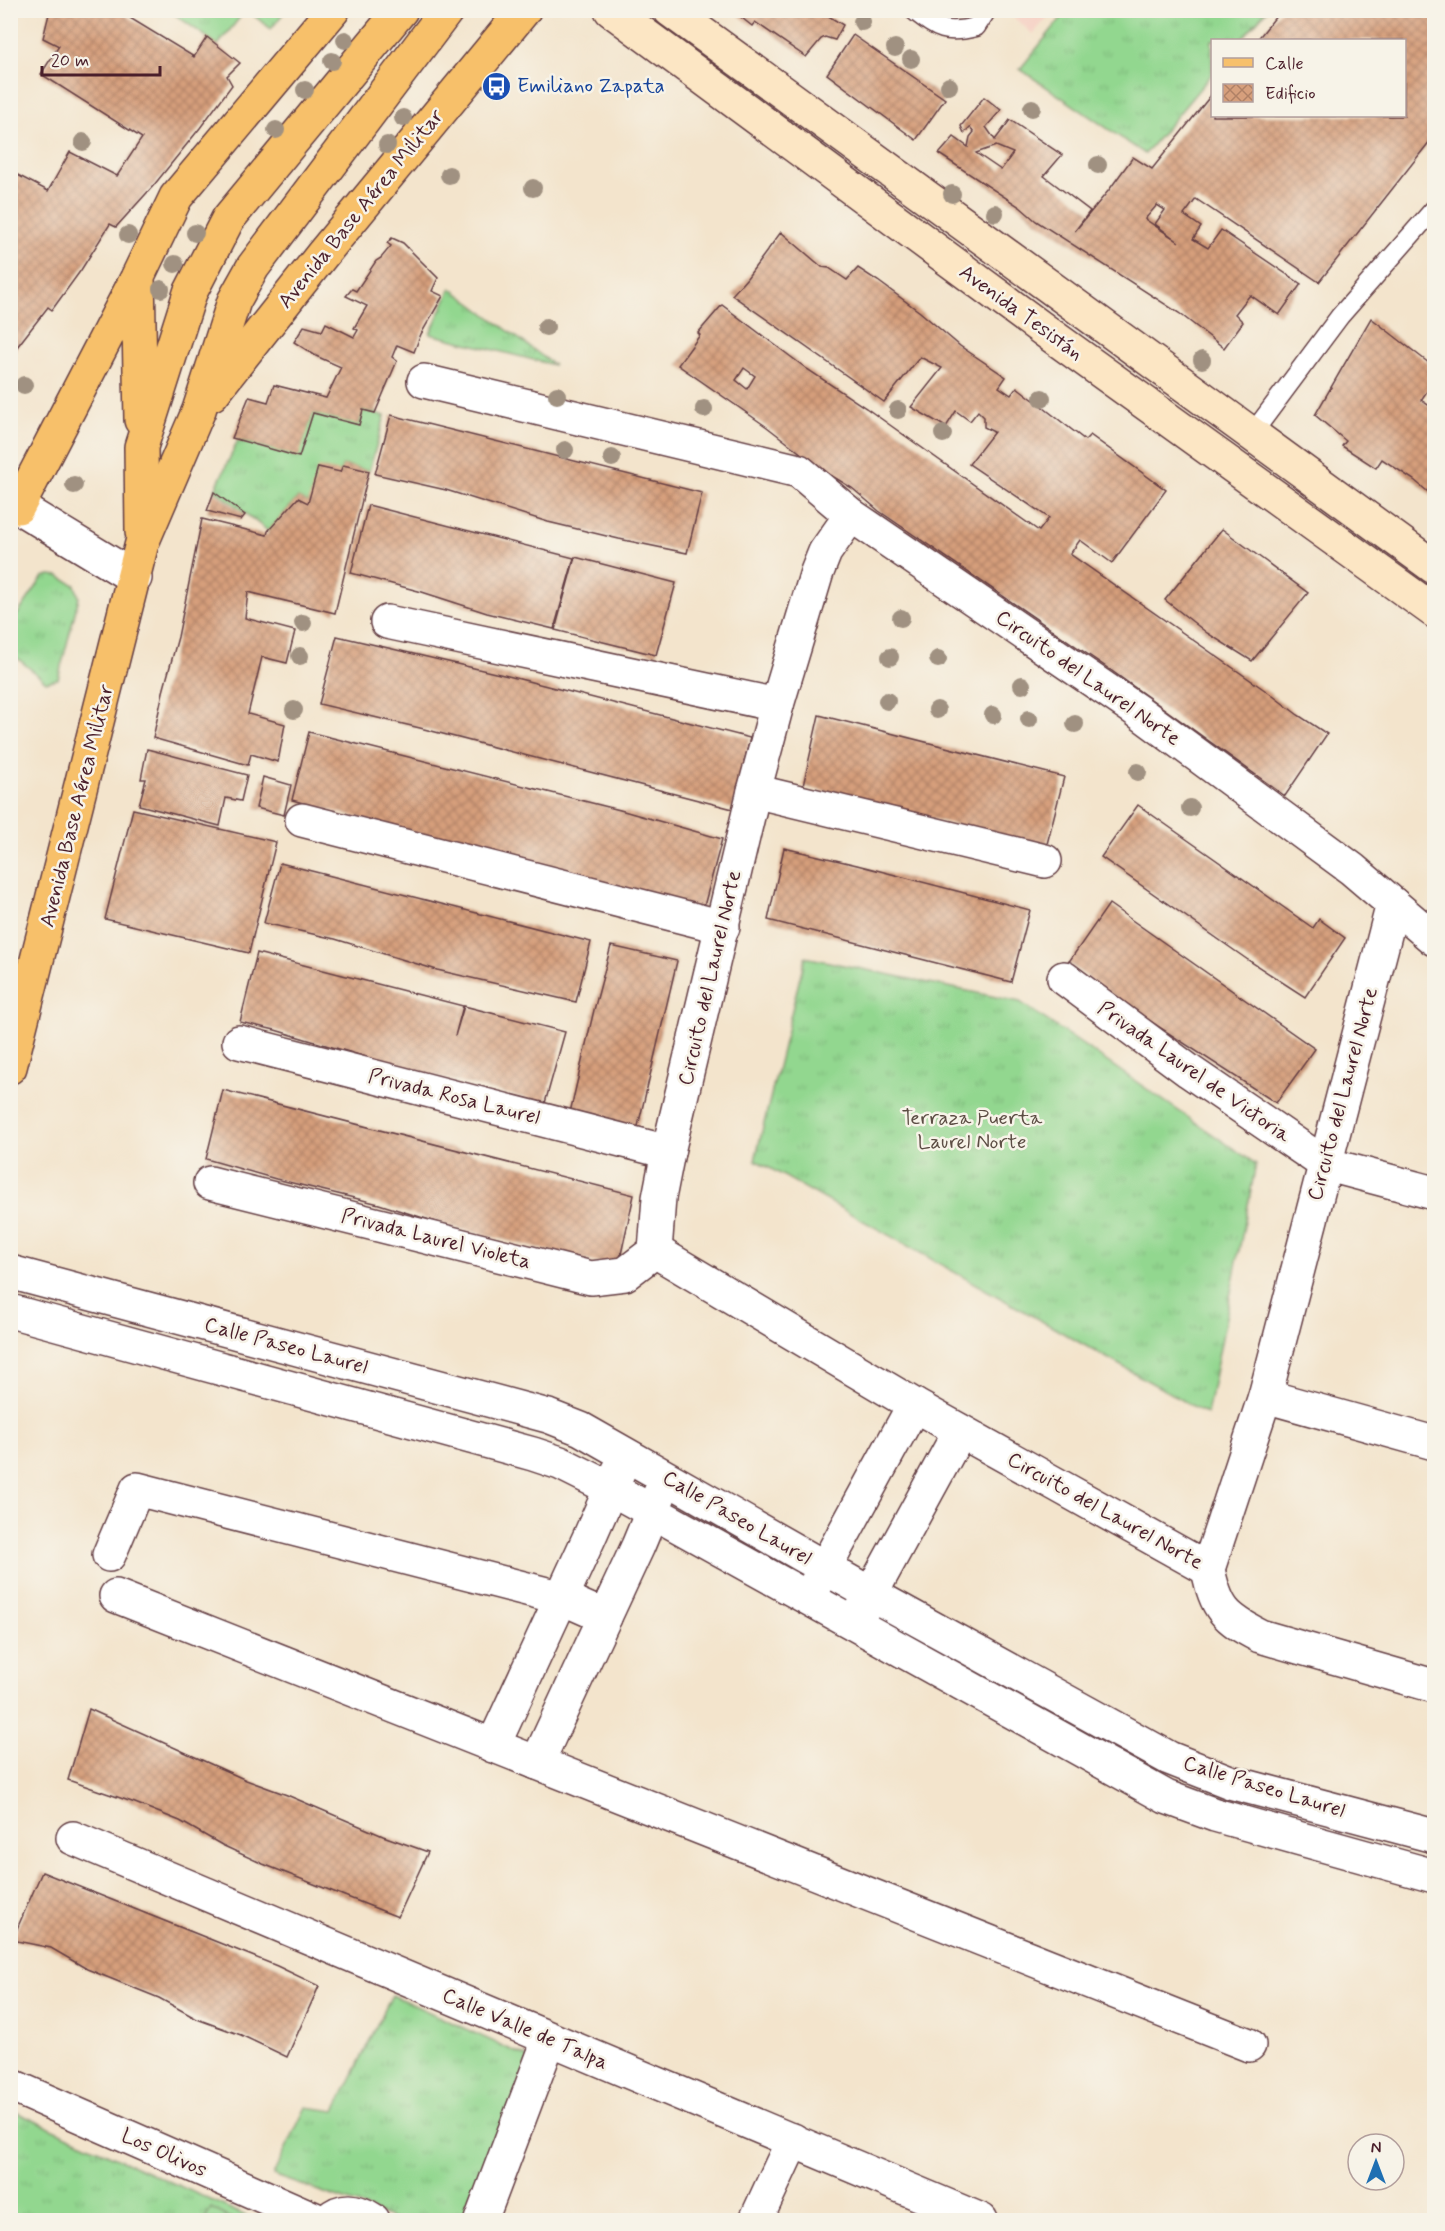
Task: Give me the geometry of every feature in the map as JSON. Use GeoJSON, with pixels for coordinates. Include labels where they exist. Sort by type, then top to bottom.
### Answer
{"type":"FeatureCollection","features":[{"type":"Feature","properties":{"kind":"main road","name":"Avenida Base Aérea Militar"},"geometry":{"type":"LineString","coordinates":[[142,543],[138,276],[176,197],[333,10]]}},
{"type":"Feature","properties":{"kind":"main road","name":"Avenida Base Aérea Militar"},"geometry":{"type":"LineString","coordinates":[[141,447],[190,294],[228,219],[401,10]]}},
{"type":"Feature","properties":{"kind":"main road","name":"Avenida Base Aérea Militar"},"geometry":{"type":"LineString","coordinates":[[10,1068],[142,543],[199,410],[234,301],[252,267],[447,10]]}},
{"type":"Feature","properties":{"kind":"main road","name":"Avenida Base Aérea Militar"},"geometry":{"type":"LineString","coordinates":[[199,410],[322,255],[524,10]]}},
{"type":"Feature","properties":{"kind":"main road"},"geometry":{"type":"LineString","coordinates":[[13,510],[138,276]]}},
{"type":"Feature","properties":{"kind":"street","name":"Avenida Tesistán"},"geometry":{"type":"LineString","coordinates":[[611,10],[1048,333],[1434,611]]}},
{"type":"Feature","properties":{"kind":"street","name":"Avenida Tesistán"},"geometry":{"type":"LineString","coordinates":[[670,10],[1434,567]]}},
{"type":"Feature","properties":{"kind":"street"},"geometry":{"type":"LineString","coordinates":[[424,381],[799,471],[850,515]]}},
{"type":"Feature","properties":{"kind":"street"},"geometry":{"type":"LineString","coordinates":[[13,510],[135,578]]}},
{"type":"Feature","properties":{"kind":"street","name":"Circuito del Laurel Norte"},"geometry":{"type":"LineString","coordinates":[[850,515],[1136,710],[1352,869],[1393,904],[1265,1396],[1208,1569],[914,1405],[656,1251],[659,1198],[668,1152],[754,791],[817,572],[825,552],[850,515]]}},
{"type":"Feature","properties":{"kind":"street"},"geometry":{"type":"LineString","coordinates":[[387,622],[777,705]]}},
{"type":"Feature","properties":{"kind":"street"},"geometry":{"type":"LineString","coordinates":[[754,791],[1045,861]]}},
{"type":"Feature","properties":{"kind":"street"},"geometry":{"type":"LineString","coordinates":[[302,820],[723,927]]}},
{"type":"Feature","properties":{"kind":"street"},"geometry":{"type":"LineString","coordinates":[[1393,904],[1434,939]]}},
{"type":"Feature","properties":{"kind":"street","name":"Privada Laurel de Victoria"},"geometry":{"type":"LineString","coordinates":[[1064,978],[1189,1071],[1325,1164],[1434,1193]]}},
{"type":"Feature","properties":{"kind":"street","name":"Privada Rosa Laurel"},"geometry":{"type":"LineString","coordinates":[[239,1042],[668,1152]]}},
{"type":"Feature","properties":{"kind":"street","name":"Privada Laurel Violeta"},"geometry":{"type":"LineString","coordinates":[[210,1183],[591,1278],[625,1274],[656,1251]]}},
{"type":"Feature","properties":{"kind":"street","name":"Calle Paseo Laurel"},"geometry":{"type":"LineString","coordinates":[[10,1272],[548,1416],[581,1429],[871,1594],[1169,1758],[1230,1782],[1434,1836]]}},
{"type":"Feature","properties":{"kind":"street","name":"Calle Paseo Laurel"},"geometry":{"type":"LineString","coordinates":[[10,1311],[560,1463],[610,1488],[1166,1797],[1215,1815],[1434,1876]]}},
{"type":"Feature","properties":{"kind":"street"},"geometry":{"type":"LineString","coordinates":[[1265,1396],[1434,1443]]}},
{"type":"Feature","properties":{"kind":"street"},"geometry":{"type":"LineString","coordinates":[[808,1598],[914,1405]]}},
{"type":"Feature","properties":{"kind":"street"},"geometry":{"type":"LineString","coordinates":[[854,1624],[960,1431]]}},
{"type":"Feature","properties":{"kind":"street"},"geometry":{"type":"LineString","coordinates":[[493,1746],[626,1454]]}},
{"type":"Feature","properties":{"kind":"street"},"geometry":{"type":"LineString","coordinates":[[537,1763],[668,1478]]}},
{"type":"Feature","properties":{"kind":"street"},"geometry":{"type":"LineString","coordinates":[[109,1555],[137,1490],[562,1598],[605,1617]]}},
{"type":"Feature","properties":{"kind":"street"},"geometry":{"type":"LineString","coordinates":[[1208,1569],[1213,1592],[1222,1609],[1235,1623],[1260,1636],[1434,1686]]}},
{"type":"Feature","properties":{"kind":"street"},"geometry":{"type":"LineString","coordinates":[[116,1596],[1249,2045]]}},
{"type":"Feature","properties":{"kind":"street","name":"Calle Valle de Talpa"},"geometry":{"type":"LineString","coordinates":[[73,1838],[549,2040],[980,2219]]}},
{"type":"Feature","properties":{"kind":"street"},"geometry":{"type":"LineString","coordinates":[[481,2220],[549,2040]]}},
{"type":"Feature","properties":{"kind":"street","name":"Los Olivos"},"geometry":{"type":"LineString","coordinates":[[10,2085],[317,2220]]}},
{"type":"Feature","properties":{"kind":"street"},"geometry":{"type":"LineString","coordinates":[[756,2220],[793,2140]]}},
{"type":"Feature","properties":{"kind":"street"},"geometry":{"type":"LineString","coordinates":[[328,2220],[348,2211],[362,2213],[373,2220]]}},
{"type":"Feature","properties":{"kind":"lane"},"geometry":{"type":"LineString","coordinates":[[913,10],[933,26],[955,33],[976,27],[987,10]]}},
{"type":"Feature","properties":{"kind":"lane"},"geometry":{"type":"LineString","coordinates":[[1252,434],[1340,316],[1434,209]]}},
{"type":"Feature","properties":{"kind":"shaded area"},"geometry":{"type":"Polygon","coordinates":[[[1006,11],[1053,11],[1033,34],[1006,11]]]}},
{"type":"Feature","properties":{"kind":"green space"},"geometry":{"type":"Polygon","coordinates":[[[1067,10],[1266,11],[1242,39],[1211,39],[1211,75],[1145,154],[1020,69],[1067,10]]]}},
{"type":"Feature","properties":{"kind":"green space"},"geometry":{"type":"Polygon","coordinates":[[[170,11],[245,11],[218,45],[170,11]]]}},
{"type":"Feature","properties":{"kind":"green space"},"geometry":{"type":"Polygon","coordinates":[[[248,11],[285,11],[271,29],[248,11]]]}},
{"type":"Feature","properties":{"kind":"green space"},"geometry":{"type":"Polygon","coordinates":[[[451,288],[554,365],[430,334],[451,288]]]}},
{"type":"Feature","properties":{"kind":"green space"},"geometry":{"type":"Polygon","coordinates":[[[363,410],[385,416],[369,471],[343,465],[340,472],[308,503],[298,498],[268,531],[215,490],[238,440],[298,456],[313,413],[359,424],[363,410]]]}},
{"type":"Feature","properties":{"kind":"green space"},"geometry":{"type":"Polygon","coordinates":[[[58,576],[75,585],[79,597],[58,679],[46,682],[16,657],[10,648],[11,624],[43,577],[58,576]]]}},
{"type":"Feature","properties":{"kind":"green space","name":"Terraza Puerta Laurel Norte"},"geometry":{"type":"Polygon","coordinates":[[[805,957],[1020,1002],[1256,1164],[1207,1414],[755,1160],[805,957]]]}},
{"type":"Feature","properties":{"kind":"green space"},"geometry":{"type":"Polygon","coordinates":[[[392,1995],[529,2058],[468,2220],[395,2220],[365,2207],[273,2175],[306,2107],[335,2111],[392,1995]]]}},
{"type":"Feature","properties":{"kind":"green space"},"geometry":{"type":"Polygon","coordinates":[[[11,2110],[255,2220],[11,2220],[11,2110]]]}},
{"type":"Feature","properties":{"kind":"green space"},"geometry":{"type":"Polygon","coordinates":[[[211,2208],[234,2220],[204,2220],[211,2208]]]}},
{"type":"Feature","properties":{"kind":"building"},"geometry":{"type":"Polygon","coordinates":[[[50,10],[117,10],[194,57],[207,37],[240,63],[227,76],[232,85],[200,128],[154,185],[116,227],[110,224],[52,310],[48,307],[17,347],[10,360],[10,171],[48,191],[70,152],[117,176],[142,138],[41,74],[59,46],[43,38],[50,10]]]}},
{"type":"Feature","properties":{"kind":"building"},"geometry":{"type":"Polygon","coordinates":[[[732,10],[819,10],[843,25],[835,40],[825,37],[821,39],[806,57],[755,22],[752,26],[732,10]]]}},
{"type":"Feature","properties":{"kind":"building"},"geometry":{"type":"Polygon","coordinates":[[[1281,10],[1434,10],[1434,136],[1319,282],[1196,199],[1184,215],[1201,227],[1193,239],[1208,248],[1221,230],[1301,284],[1279,315],[1250,295],[1235,314],[1243,322],[1224,348],[1179,313],[1036,221],[1020,207],[939,154],[954,137],[968,147],[970,137],[974,132],[970,127],[964,133],[961,126],[984,97],[1001,110],[986,127],[995,140],[1010,120],[1062,155],[1044,176],[1090,211],[1075,231],[1133,157],[1152,169],[1211,95],[1211,117],[1406,117],[1406,39],[1258,39],[1281,10]],[[996,146],[976,153],[1001,170],[1013,153],[996,146]],[[1157,205],[1145,219],[1179,242],[1155,224],[1165,210],[1157,205]]]}},
{"type":"Feature","properties":{"kind":"building"},"geometry":{"type":"Polygon","coordinates":[[[853,35],[945,99],[916,140],[827,74],[853,35]]]}},
{"type":"Feature","properties":{"kind":"building"},"geometry":{"type":"Polygon","coordinates":[[[781,232],[822,267],[829,268],[847,280],[858,268],[920,312],[960,346],[1006,377],[999,387],[1011,395],[1017,387],[1085,440],[1090,435],[1166,490],[1112,563],[1080,540],[1070,554],[1327,734],[1285,796],[1112,671],[879,511],[852,488],[824,471],[767,427],[678,365],[700,335],[698,333],[722,305],[807,369],[866,408],[1039,531],[1049,518],[969,464],[994,432],[984,427],[984,417],[978,411],[970,421],[956,411],[946,427],[911,407],[942,368],[920,357],[884,402],[732,295],[781,232]],[[744,368],[736,380],[747,389],[755,376],[744,368]]]}},
{"type":"Feature","properties":{"kind":"building"},"geometry":{"type":"Polygon","coordinates":[[[392,238],[403,243],[438,278],[432,291],[443,296],[421,334],[414,352],[397,345],[392,357],[397,361],[375,413],[363,410],[359,425],[313,413],[299,457],[232,438],[249,397],[268,402],[274,385],[326,398],[341,367],[316,356],[294,342],[304,326],[322,331],[326,323],[354,337],[358,330],[354,328],[367,306],[346,296],[352,289],[356,291],[376,261],[391,246],[387,243],[392,238]]]}},
{"type":"Feature","properties":{"kind":"building"},"geometry":{"type":"Polygon","coordinates":[[[1371,318],[1434,367],[1434,381],[1421,400],[1434,409],[1434,497],[1414,480],[1382,459],[1376,468],[1342,446],[1346,441],[1315,415],[1371,318]]]}},
{"type":"Feature","properties":{"kind":"building"},"geometry":{"type":"Polygon","coordinates":[[[391,415],[702,493],[687,553],[548,522],[446,490],[375,474],[391,415]]]}},
{"type":"Feature","properties":{"kind":"building"},"geometry":{"type":"Polygon","coordinates":[[[343,465],[369,471],[335,613],[248,592],[245,618],[295,631],[287,663],[262,657],[248,714],[285,724],[278,762],[251,754],[248,765],[153,738],[178,637],[202,519],[267,535],[268,531],[298,498],[308,503],[318,467],[340,472],[343,465]]]}},
{"type":"Feature","properties":{"kind":"building"},"geometry":{"type":"Polygon","coordinates":[[[214,492],[245,515],[241,520],[207,511],[214,492]]]}},
{"type":"Feature","properties":{"kind":"building"},"geometry":{"type":"Polygon","coordinates":[[[368,505],[574,558],[554,629],[487,613],[422,592],[351,573],[368,505]]]}},
{"type":"Feature","properties":{"kind":"building"},"geometry":{"type":"Polygon","coordinates":[[[1222,529],[1308,593],[1252,661],[1207,633],[1165,600],[1222,529]]]}},
{"type":"Feature","properties":{"kind":"building"},"geometry":{"type":"Polygon","coordinates":[[[575,557],[676,583],[656,655],[555,630],[575,557]]]}},
{"type":"Feature","properties":{"kind":"building"},"geometry":{"type":"Polygon","coordinates":[[[337,636],[508,676],[750,738],[733,809],[319,704],[337,636]]]}},
{"type":"Feature","properties":{"kind":"building"},"geometry":{"type":"Polygon","coordinates":[[[819,715],[1064,777],[1046,848],[803,786],[819,715]]]}},
{"type":"Feature","properties":{"kind":"building"},"geometry":{"type":"Polygon","coordinates":[[[309,732],[620,810],[722,839],[703,910],[292,800],[309,732]]]}},
{"type":"Feature","properties":{"kind":"building"},"geometry":{"type":"Polygon","coordinates":[[[147,749],[247,775],[241,801],[226,798],[220,826],[139,805],[146,779],[141,779],[147,749]]]}},
{"type":"Feature","properties":{"kind":"building"},"geometry":{"type":"Polygon","coordinates":[[[263,777],[291,785],[284,815],[256,808],[263,777]]]}},
{"type":"Feature","properties":{"kind":"building"},"geometry":{"type":"Polygon","coordinates":[[[1138,805],[1313,928],[1319,919],[1345,938],[1305,997],[1101,857],[1138,805]]]}},
{"type":"Feature","properties":{"kind":"building"},"geometry":{"type":"Polygon","coordinates":[[[133,809],[276,842],[249,953],[105,919],[133,809]]]}},
{"type":"Feature","properties":{"kind":"building"},"geometry":{"type":"Polygon","coordinates":[[[784,848],[1030,910],[1011,982],[768,920],[784,848]]]}},
{"type":"Feature","properties":{"kind":"building"},"geometry":{"type":"Polygon","coordinates":[[[280,863],[591,942],[576,1002],[437,970],[335,939],[264,923],[280,863]]]}},
{"type":"Feature","properties":{"kind":"building"},"geometry":{"type":"Polygon","coordinates":[[[1109,904],[1315,1049],[1276,1103],[1127,1006],[1068,963],[1109,904]]]}},
{"type":"Feature","properties":{"kind":"building"},"geometry":{"type":"Polygon","coordinates":[[[611,946],[677,961],[635,1139],[568,1121],[611,946]]]}},
{"type":"Feature","properties":{"kind":"building"},"geometry":{"type":"Polygon","coordinates":[[[257,953],[463,1006],[455,1036],[464,1006],[565,1032],[545,1103],[410,1070],[275,1030],[240,1022],[257,953]]]}},
{"type":"Feature","properties":{"kind":"building"},"geometry":{"type":"Polygon","coordinates":[[[223,1090],[634,1195],[618,1268],[452,1227],[379,1204],[206,1159],[223,1090]]]}},
{"type":"Feature","properties":{"kind":"building"},"geometry":{"type":"Polygon","coordinates":[[[89,1709],[246,1780],[428,1852],[398,1917],[263,1864],[222,1845],[180,1821],[68,1780],[89,1709]]]}},
{"type":"Feature","properties":{"kind":"building"},"geometry":{"type":"Polygon","coordinates":[[[42,1872],[277,1966],[319,1986],[287,2057],[241,2035],[197,2019],[159,1998],[87,1969],[51,1948],[12,1940],[42,1872]]]}},
{"type":"Feature","properties":{"kind":"place","name":"Emiliano Zapata"},"geometry":{"type":"Point","coordinates":[496,86]}}]}
